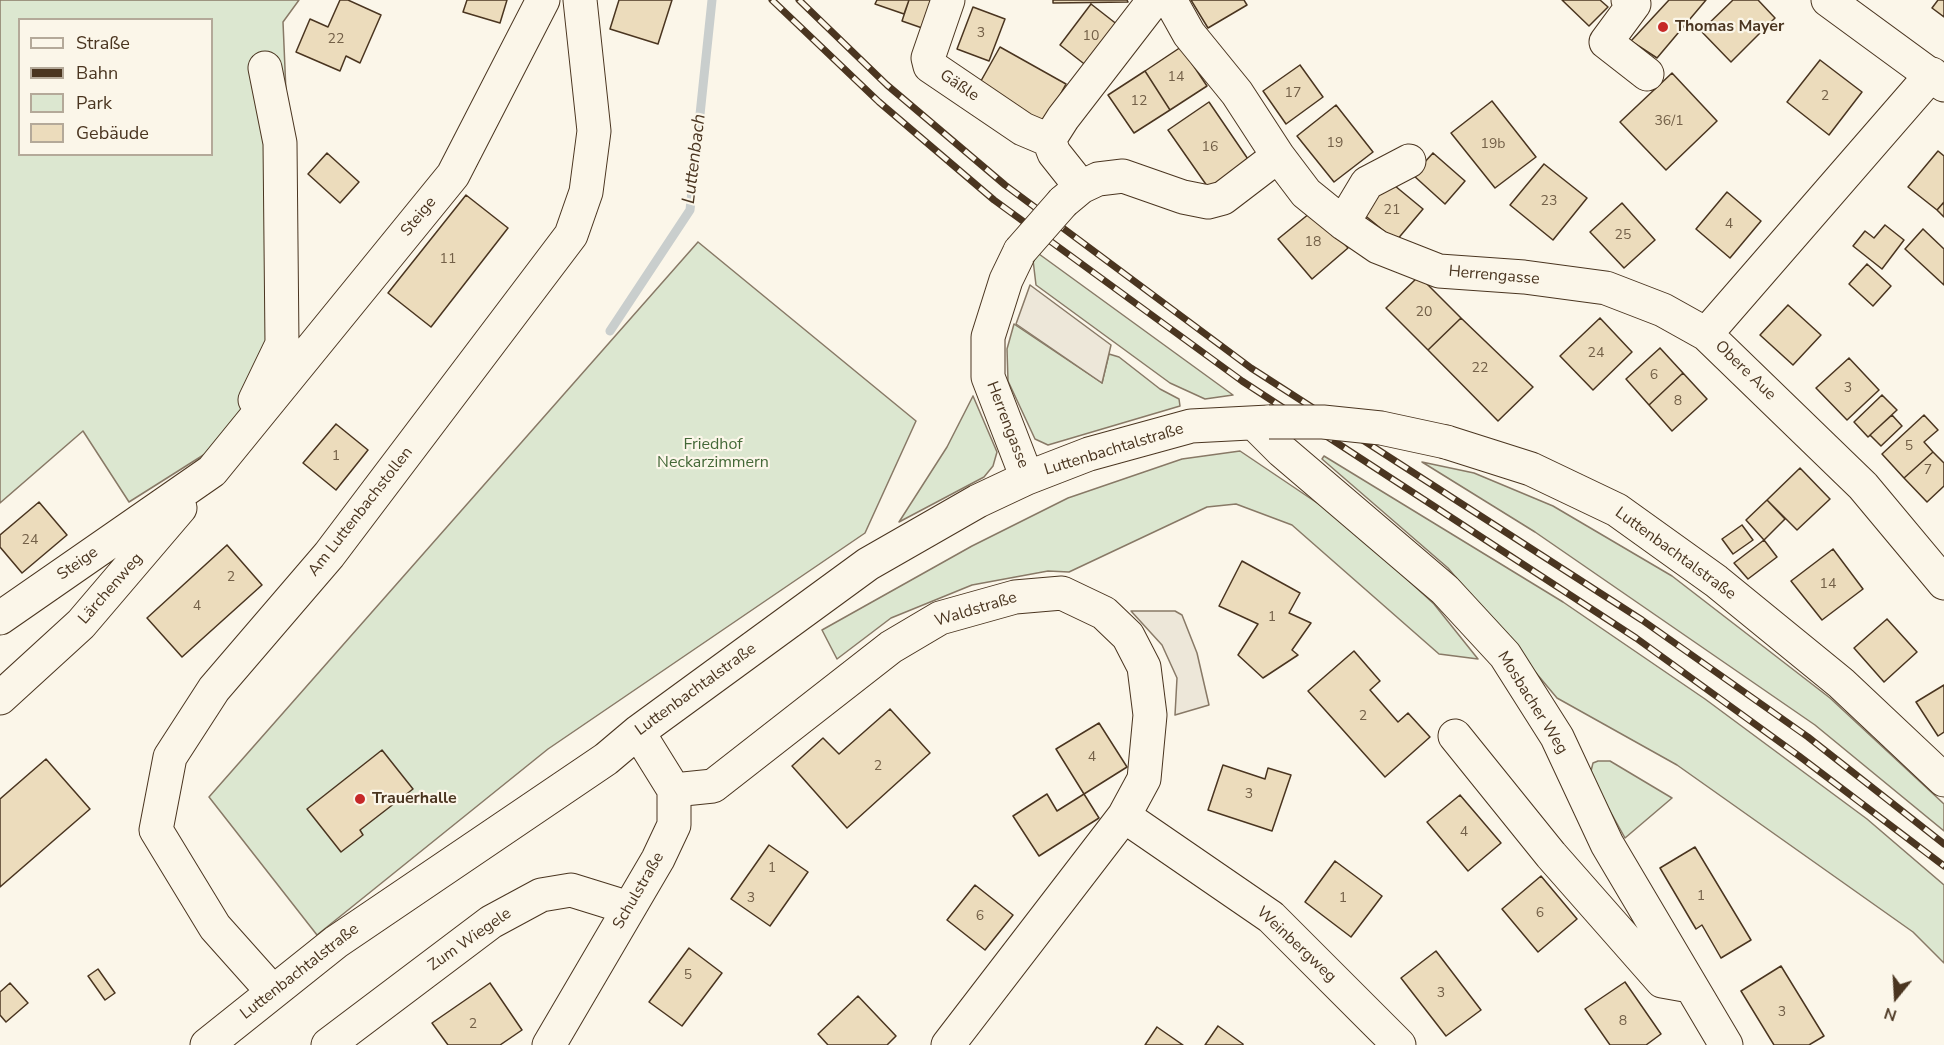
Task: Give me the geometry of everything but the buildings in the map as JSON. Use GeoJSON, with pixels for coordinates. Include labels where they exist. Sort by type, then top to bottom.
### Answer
{"type":"FeatureCollection","features":[{"type":"Feature","properties":{"kind":"street","name":"Steige"},"geometry":{"type":"LineString","coordinates":[[0,618],[212,471],[453,175],[543,0]]}},
{"type":"Feature","properties":{"kind":"street","name":"Am Luttenbachstollen"},"geometry":{"type":"LineString","coordinates":[[273,992],[215,927],[156,830],[170,757],[214,689],[329,555],[571,235],[586,192],[594,131],[580,0]]}},
{"type":"Feature","properties":{"kind":"street","name":"Gäßle"},"geometry":{"type":"LineString","coordinates":[[948,0],[928,58],[930,66],[1023,129],[1049,140]]}},
{"type":"Feature","properties":{"kind":"street"},"geometry":{"type":"LineString","coordinates":[[1072,195],[1049,140],[1063,118],[1154,0]]}},
{"type":"Feature","properties":{"kind":"street","name":"Herrengasse"},"geometry":{"type":"LineString","coordinates":[[1170,0],[1189,34],[1237,93],[1306,194],[1378,247],[1439,271],[1524,277],[1606,288],[1663,310],[1706,333]]}},
{"type":"Feature","properties":{"kind":"street"},"geometry":{"type":"LineString","coordinates":[[1628,0],[1634,4],[1606,42],[1647,74]]}},
{"type":"Feature","properties":{"kind":"street"},"geometry":{"type":"LineString","coordinates":[[1828,0],[1938,80]]}},
{"type":"Feature","properties":{"kind":"street"},"geometry":{"type":"LineString","coordinates":[[261,413],[254,399],[282,344],[280,143],[265,68]]}},
{"type":"Feature","properties":{"kind":"street","name":"Obere Aue"},"geometry":{"type":"LineString","coordinates":[[1938,80],[1706,333],[1863,486],[1944,583]]}},
{"type":"Feature","properties":{"kind":"street","name":"Herrengasse"},"geometry":{"type":"LineString","coordinates":[[1027,478],[988,376],[988,337],[1006,280],[1020,251],[1072,195],[1098,179],[1123,176],[1182,197],[1208,202],[1223,198],[1278,156]]}},
{"type":"Feature","properties":{"kind":"street"},"geometry":{"type":"LineString","coordinates":[[1343,223],[1367,183],[1408,161]]}},
{"type":"Feature","properties":{"kind":"street","name":"Luttenbachtalstraße"},"geometry":{"type":"LineString","coordinates":[[207,1045],[336,942],[606,759],[638,732],[868,564],[978,501],[1027,478],[1089,454],[1191,426],[1323,422],[1381,428],[1446,442],[1531,470],[1617,510],[1716,581],[1840,683],[1944,780]]}},
{"type":"Feature","properties":{"kind":"street","name":"Mosbacher Weg"},"geometry":{"type":"LineString","coordinates":[[1261,423],[1282,451],[1445,590],[1505,655],[1557,737],[1607,844],[1726,1045]]}},
{"type":"Feature","properties":{"kind":"street","name":"Lärchenweg"},"geometry":{"type":"LineString","coordinates":[[0,698],[81,624],[212,471]]}},
{"type":"Feature","properties":{"kind":"street","name":"Waldstraße"},"geometry":{"type":"LineString","coordinates":[[674,790],[713,786],[891,647],[940,618],[1015,597],[1062,593],[1104,613],[1128,636],[1144,667],[1150,715],[1144,779],[1124,816],[948,1045]]}},
{"type":"Feature","properties":{"kind":"street"},"geometry":{"type":"LineString","coordinates":[[638,732],[674,790]]}},
{"type":"Feature","properties":{"kind":"street"},"geometry":{"type":"LineString","coordinates":[[1455,736],[1551,855],[1662,981],[1690,987]]}},
{"type":"Feature","properties":{"kind":"street","name":"Schulstraße"},"geometry":{"type":"LineString","coordinates":[[549,1045],[629,908],[674,825],[674,790]]}},
{"type":"Feature","properties":{"kind":"street","name":"Weinbergweg"},"geometry":{"type":"LineString","coordinates":[[1124,816],[1272,917],[1399,1045]]}},
{"type":"Feature","properties":{"kind":"street","name":"Zum Wiegele"},"geometry":{"type":"LineString","coordinates":[[328,1045],[490,922],[540,895],[571,890],[629,908]]}},
{"type":"Feature","properties":{"kind":"green space"},"geometry":{"type":"Polygon","coordinates":[[[0,0],[299,0],[283,22],[297,350],[224,442],[129,502],[83,431],[0,503],[0,0]]]}},
{"type":"Feature","properties":{"kind":"green space","name":"Friedhof Neckarzimmern"},"geometry":{"type":"Polygon","coordinates":[[[698,242],[916,421],[865,533],[548,749],[317,935],[209,797],[698,242]]]}},
{"type":"Feature","properties":{"kind":"green space"},"geometry":{"type":"Polygon","coordinates":[[[1039,254],[1233,395],[1205,399],[1170,383],[1036,285],[1033,260],[1039,254]]]}},
{"type":"Feature","properties":{"kind":"green space"},"geometry":{"type":"Polygon","coordinates":[[[1014,324],[1102,383],[1109,354],[1119,357],[1160,389],[1179,399],[1180,406],[1048,445],[1035,439],[1008,381],[1007,349],[1014,324]]]}},
{"type":"Feature","properties":{"kind":"green space"},"geometry":{"type":"Polygon","coordinates":[[[973,396],[997,452],[993,466],[984,477],[899,522],[947,447],[973,396]]]}},
{"type":"Feature","properties":{"kind":"green space"},"geometry":{"type":"Polygon","coordinates":[[[1240,451],[1341,519],[1434,604],[1478,659],[1439,654],[1292,525],[1236,504],[1207,507],[1069,572],[1048,571],[972,585],[891,618],[837,659],[822,630],[972,546],[1068,498],[1182,459],[1240,451]]]}},
{"type":"Feature","properties":{"kind":"green space"},"geometry":{"type":"Polygon","coordinates":[[[1324,456],[1563,602],[1705,699],[1867,819],[1944,885],[1944,963],[1913,932],[1677,765],[1557,698],[1448,568],[1322,459],[1324,456]]]}},
{"type":"Feature","properties":{"kind":"green space"},"geometry":{"type":"Polygon","coordinates":[[[1422,462],[1474,473],[1553,506],[1672,576],[1830,698],[1944,804],[1944,831],[1815,725],[1535,532],[1422,462]]]}},
{"type":"Feature","properties":{"kind":"green space"},"geometry":{"type":"Polygon","coordinates":[[[1610,761],[1672,798],[1625,838],[1590,775],[1593,763],[1610,761]]]}},
{"type":"Feature","properties":{"kind":"shaded area"},"geometry":{"type":"Polygon","coordinates":[[[1030,285],[1111,345],[1102,383],[1016,324],[1030,285]]]}},
{"type":"Feature","properties":{"kind":"shaded area"},"geometry":{"type":"Polygon","coordinates":[[[1131,611],[1175,611],[1182,615],[1197,653],[1209,705],[1175,715],[1177,678],[1162,645],[1131,611]]]}},
{"type":"Feature","properties":{"kind":"waterway","name":"Luttenbach"},"geometry":{"type":"LineString","coordinates":[[610,331],[690,210],[712,0]]}},
{"type":"Feature","properties":{"kind":"railway"},"geometry":{"type":"LineString","coordinates":[[772,0],[879,102],[994,200],[1242,381],[1636,638],[1799,756],[1944,866]]}},
{"type":"Feature","properties":{"kind":"railway"},"geometry":{"type":"LineString","coordinates":[[799,0],[887,85],[1005,185],[1251,368],[1642,620],[1808,737],[1944,844]]}},
{"type":"Feature","properties":{"kind":"place","name":"Thomas Mayer"},"geometry":{"type":"Point","coordinates":[1663,27]}},
{"type":"Feature","properties":{"kind":"place","name":"Trauerhalle"},"geometry":{"type":"Point","coordinates":[360,799]}}]}
